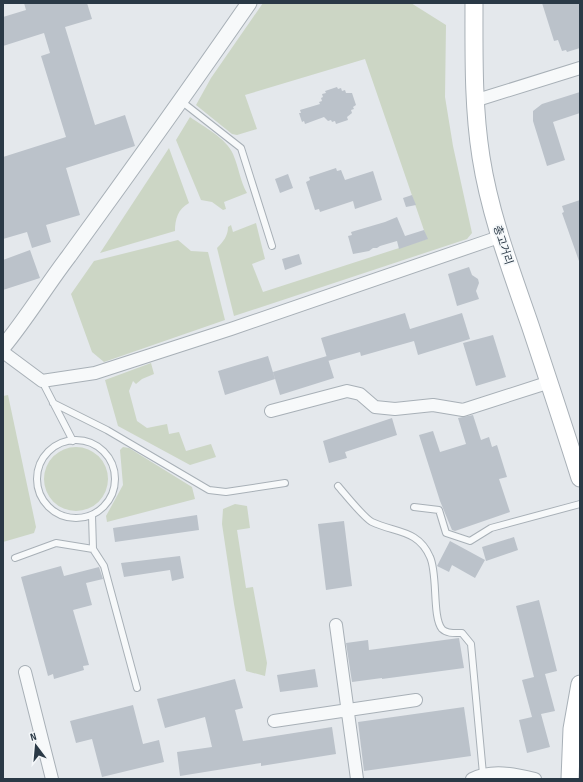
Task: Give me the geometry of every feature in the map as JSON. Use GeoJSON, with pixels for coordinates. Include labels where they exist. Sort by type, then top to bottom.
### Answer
{"type":"FeatureCollection","features":[{"type":"Feature","properties":{"kind":"main road","name":"총고거리"},"geometry":{"type":"LineString","coordinates":[[474,3],[474,101],[481,157],[491,206],[499,237],[550,382],[580,478]]}},
{"type":"Feature","properties":{"kind":"main road"},"geometry":{"type":"LineString","coordinates":[[573,771],[572,729],[580,684]]}},
{"type":"Feature","properties":{"kind":"street"},"geometry":{"type":"LineString","coordinates":[[3,347],[27,318],[65,261],[181,101],[249,3]]}},
{"type":"Feature","properties":{"kind":"street"},"geometry":{"type":"LineString","coordinates":[[474,101],[580,68]]}},
{"type":"Feature","properties":{"kind":"street"},"geometry":{"type":"LineString","coordinates":[[3,352],[42,381],[102,370],[231,329],[499,237]]}},
{"type":"Feature","properties":{"kind":"street"},"geometry":{"type":"LineString","coordinates":[[271,412],[347,391],[360,394],[375,407],[395,409],[433,405],[463,410],[550,382]]}},
{"type":"Feature","properties":{"kind":"street"},"geometry":{"type":"LineString","coordinates":[[336,625],[357,779]]}},
{"type":"Feature","properties":{"kind":"street"},"geometry":{"type":"LineString","coordinates":[[25,672],[52,779]]}},
{"type":"Feature","properties":{"kind":"street"},"geometry":{"type":"LineString","coordinates":[[274,721],[416,700]]}},
{"type":"Feature","properties":{"kind":"street"},"geometry":{"type":"LineString","coordinates":[[472,779],[483,774],[512,773],[535,779]]}},
{"type":"Feature","properties":{"kind":"lane"},"geometry":{"type":"LineString","coordinates":[[181,101],[241,148],[272,246]]}},
{"type":"Feature","properties":{"kind":"lane"},"geometry":{"type":"LineString","coordinates":[[42,381],[73,441]]}},
{"type":"Feature","properties":{"kind":"lane"},"geometry":{"type":"LineString","coordinates":[[53,403],[107,430],[209,490],[226,492],[285,483]]}},
{"type":"Feature","properties":{"kind":"lane"},"geometry":{"type":"LineString","coordinates":[[84,441],[94,445],[103,451],[110,460],[114,469],[115,480],[111,496],[101,509],[92,514],[81,518],[59,514],[46,503],[38,488],[38,471],[45,456],[52,449],[62,443],[84,441]]}},
{"type":"Feature","properties":{"kind":"lane"},"geometry":{"type":"LineString","coordinates":[[338,486],[370,522],[404,532],[417,538],[423,544],[431,558],[436,586],[437,617],[442,629],[450,633],[462,633],[470,644],[483,774]]}},
{"type":"Feature","properties":{"kind":"lane"},"geometry":{"type":"LineString","coordinates":[[414,507],[439,510],[446,533],[470,541],[491,528],[580,504]]}},
{"type":"Feature","properties":{"kind":"lane"},"geometry":{"type":"LineString","coordinates":[[92,514],[93,549],[104,566],[137,688]]}},
{"type":"Feature","properties":{"kind":"lane"},"geometry":{"type":"LineString","coordinates":[[16,558],[56,543],[93,549]]}},
{"type":"Feature","properties":{"kind":"green space"},"geometry":{"type":"Polygon","coordinates":[[[263,3],[411,3],[446,25],[445,97],[453,146],[472,233],[467,239],[234,316],[217,248],[225,239],[228,227],[231,225],[233,232],[256,223],[265,259],[252,264],[263,292],[427,239],[365,59],[245,95],[257,129],[237,135],[232,134],[196,105],[211,78],[263,3]]]}},
{"type":"Feature","properties":{"kind":"green space"},"geometry":{"type":"Polygon","coordinates":[[[190,117],[220,138],[230,148],[235,159],[247,193],[224,202],[226,209],[223,210],[212,202],[201,200],[176,140],[190,117]]]}},
{"type":"Feature","properties":{"kind":"green space"},"geometry":{"type":"Polygon","coordinates":[[[169,148],[189,203],[182,208],[178,215],[175,231],[100,253],[169,148]]]}},
{"type":"Feature","properties":{"kind":"green space"},"geometry":{"type":"Polygon","coordinates":[[[178,240],[191,251],[208,252],[225,320],[104,362],[92,352],[71,294],[94,261],[178,240]]]}},
{"type":"Feature","properties":{"kind":"green space"},"geometry":{"type":"Polygon","coordinates":[[[151,363],[154,374],[142,379],[136,384],[133,381],[129,391],[137,421],[147,428],[167,424],[169,434],[179,432],[186,451],[211,444],[216,457],[190,465],[118,426],[105,380],[151,363]]]}},
{"type":"Feature","properties":{"kind":"green space"},"geometry":{"type":"Polygon","coordinates":[[[8,395],[36,527],[34,533],[3,542],[3,396],[8,395]]]}},
{"type":"Feature","properties":{"kind":"green space"},"geometry":{"type":"Polygon","coordinates":[[[76,447],[88,449],[99,456],[106,467],[108,479],[106,491],[99,502],[88,509],[76,511],[64,509],[53,502],[46,491],[44,479],[46,467],[53,456],[64,449],[76,447]]]}},
{"type":"Feature","properties":{"kind":"green space"},"geometry":{"type":"Polygon","coordinates":[[[123,447],[129,448],[192,487],[195,499],[107,522],[106,516],[123,485],[120,450],[123,447]]]}},
{"type":"Feature","properties":{"kind":"green space"},"geometry":{"type":"Polygon","coordinates":[[[235,504],[247,506],[250,528],[237,530],[246,588],[253,587],[267,663],[265,676],[246,671],[234,604],[222,524],[223,509],[235,504]]]}},
{"type":"Feature","properties":{"kind":"building"},"geometry":{"type":"Polygon","coordinates":[[[24,3],[87,3],[92,19],[65,27],[95,125],[125,115],[135,146],[66,168],[80,215],[46,225],[51,242],[32,248],[27,232],[3,239],[3,157],[66,137],[41,56],[50,53],[44,33],[3,46],[3,17],[26,10],[24,3]]]}},
{"type":"Feature","properties":{"kind":"building"},"geometry":{"type":"Polygon","coordinates":[[[542,3],[580,3],[580,48],[567,52],[566,50],[562,51],[558,40],[554,41],[542,3]]]}},
{"type":"Feature","properties":{"kind":"building"},"geometry":{"type":"Polygon","coordinates":[[[337,87],[338,89],[341,88],[342,91],[345,90],[346,93],[352,93],[356,105],[353,107],[354,109],[351,110],[352,113],[347,117],[348,120],[336,124],[335,121],[328,121],[324,117],[305,124],[304,121],[302,122],[299,113],[301,113],[300,110],[320,104],[319,102],[322,101],[321,98],[323,97],[322,94],[326,93],[325,91],[337,87]]]}},
{"type":"Feature","properties":{"kind":"building"},"geometry":{"type":"Polygon","coordinates":[[[580,92],[580,113],[553,122],[565,160],[547,166],[533,121],[533,111],[542,104],[580,92]]]}},
{"type":"Feature","properties":{"kind":"building"},"geometry":{"type":"Polygon","coordinates":[[[336,168],[337,171],[341,170],[345,180],[373,171],[382,200],[355,209],[353,201],[320,212],[319,209],[315,210],[306,182],[310,180],[309,177],[336,168]]]}},
{"type":"Feature","properties":{"kind":"building"},"geometry":{"type":"Polygon","coordinates":[[[288,174],[293,188],[280,193],[275,179],[288,174]]]}},
{"type":"Feature","properties":{"kind":"building"},"geometry":{"type":"Polygon","coordinates":[[[412,195],[416,205],[406,207],[403,198],[412,195]]]}},
{"type":"Feature","properties":{"kind":"building"},"geometry":{"type":"Polygon","coordinates":[[[580,200],[579,261],[562,213],[564,212],[562,206],[580,200]]]}},
{"type":"Feature","properties":{"kind":"building"},"geometry":{"type":"Polygon","coordinates":[[[397,217],[405,236],[424,230],[428,239],[399,249],[397,241],[373,248],[369,251],[353,254],[348,236],[352,235],[351,232],[397,217]]]}},
{"type":"Feature","properties":{"kind":"building"},"geometry":{"type":"Polygon","coordinates":[[[30,250],[40,278],[3,290],[3,260],[30,250]]]}},
{"type":"Feature","properties":{"kind":"building"},"geometry":{"type":"Polygon","coordinates":[[[299,254],[302,264],[285,270],[282,259],[299,254]]]}},
{"type":"Feature","properties":{"kind":"building"},"geometry":{"type":"Polygon","coordinates":[[[469,267],[472,275],[478,279],[479,283],[476,291],[479,299],[457,306],[448,274],[469,267]]]}},
{"type":"Feature","properties":{"kind":"building"},"geometry":{"type":"Polygon","coordinates":[[[405,313],[410,329],[462,313],[470,339],[418,355],[414,341],[361,356],[360,352],[328,361],[321,338],[405,313]]]}},
{"type":"Feature","properties":{"kind":"building"},"geometry":{"type":"Polygon","coordinates":[[[493,335],[506,377],[476,386],[463,343],[493,335]]]}},
{"type":"Feature","properties":{"kind":"building"},"geometry":{"type":"Polygon","coordinates":[[[268,356],[275,379],[225,395],[218,371],[268,356]]]}},
{"type":"Feature","properties":{"kind":"building"},"geometry":{"type":"Polygon","coordinates":[[[327,356],[334,378],[280,395],[273,372],[327,356]]]}},
{"type":"Feature","properties":{"kind":"building"},"geometry":{"type":"Polygon","coordinates":[[[473,415],[481,440],[489,437],[492,447],[497,445],[507,477],[499,479],[510,512],[455,531],[452,530],[440,501],[419,435],[433,431],[440,452],[466,444],[458,418],[473,415]]]}},
{"type":"Feature","properties":{"kind":"building"},"geometry":{"type":"Polygon","coordinates":[[[392,418],[397,435],[345,452],[347,458],[329,463],[323,441],[392,418]]]}},
{"type":"Feature","properties":{"kind":"building"},"geometry":{"type":"Polygon","coordinates":[[[197,515],[199,530],[115,542],[113,528],[197,515]]]}},
{"type":"Feature","properties":{"kind":"building"},"geometry":{"type":"Polygon","coordinates":[[[344,521],[352,586],[326,590],[318,524],[344,521]]]}},
{"type":"Feature","properties":{"kind":"building"},"geometry":{"type":"Polygon","coordinates":[[[514,537],[518,550],[486,561],[482,547],[514,537]]]}},
{"type":"Feature","properties":{"kind":"building"},"geometry":{"type":"Polygon","coordinates":[[[450,541],[485,560],[475,578],[452,565],[449,572],[437,566],[450,541]]]}},
{"type":"Feature","properties":{"kind":"building"},"geometry":{"type":"Polygon","coordinates":[[[180,556],[184,578],[172,581],[170,570],[124,577],[121,563],[180,556]]]}},
{"type":"Feature","properties":{"kind":"building"},"geometry":{"type":"Polygon","coordinates":[[[61,566],[64,576],[99,567],[103,579],[86,583],[92,605],[73,610],[89,665],[83,666],[84,670],[54,679],[53,674],[48,676],[21,577],[61,566]]]}},
{"type":"Feature","properties":{"kind":"building"},"geometry":{"type":"Polygon","coordinates":[[[539,600],[557,671],[545,674],[555,711],[541,714],[550,747],[527,753],[519,720],[532,717],[522,680],[534,677],[516,606],[539,600]]]}},
{"type":"Feature","properties":{"kind":"building"},"geometry":{"type":"Polygon","coordinates":[[[459,638],[464,668],[352,682],[346,643],[368,640],[369,650],[459,638]]]}},
{"type":"Feature","properties":{"kind":"building"},"geometry":{"type":"Polygon","coordinates":[[[315,669],[318,687],[280,692],[277,675],[315,669]]]}},
{"type":"Feature","properties":{"kind":"building"},"geometry":{"type":"Polygon","coordinates":[[[235,679],[243,708],[235,710],[243,741],[332,727],[336,754],[261,766],[261,763],[180,776],[177,752],[212,747],[205,717],[165,728],[157,699],[235,679]]]}},
{"type":"Feature","properties":{"kind":"building"},"geometry":{"type":"Polygon","coordinates":[[[133,705],[143,744],[159,740],[164,762],[102,777],[92,739],[76,743],[70,721],[133,705]]]}},
{"type":"Feature","properties":{"kind":"building"},"geometry":{"type":"Polygon","coordinates":[[[464,707],[471,756],[364,771],[358,722],[464,707]]]}}]}
